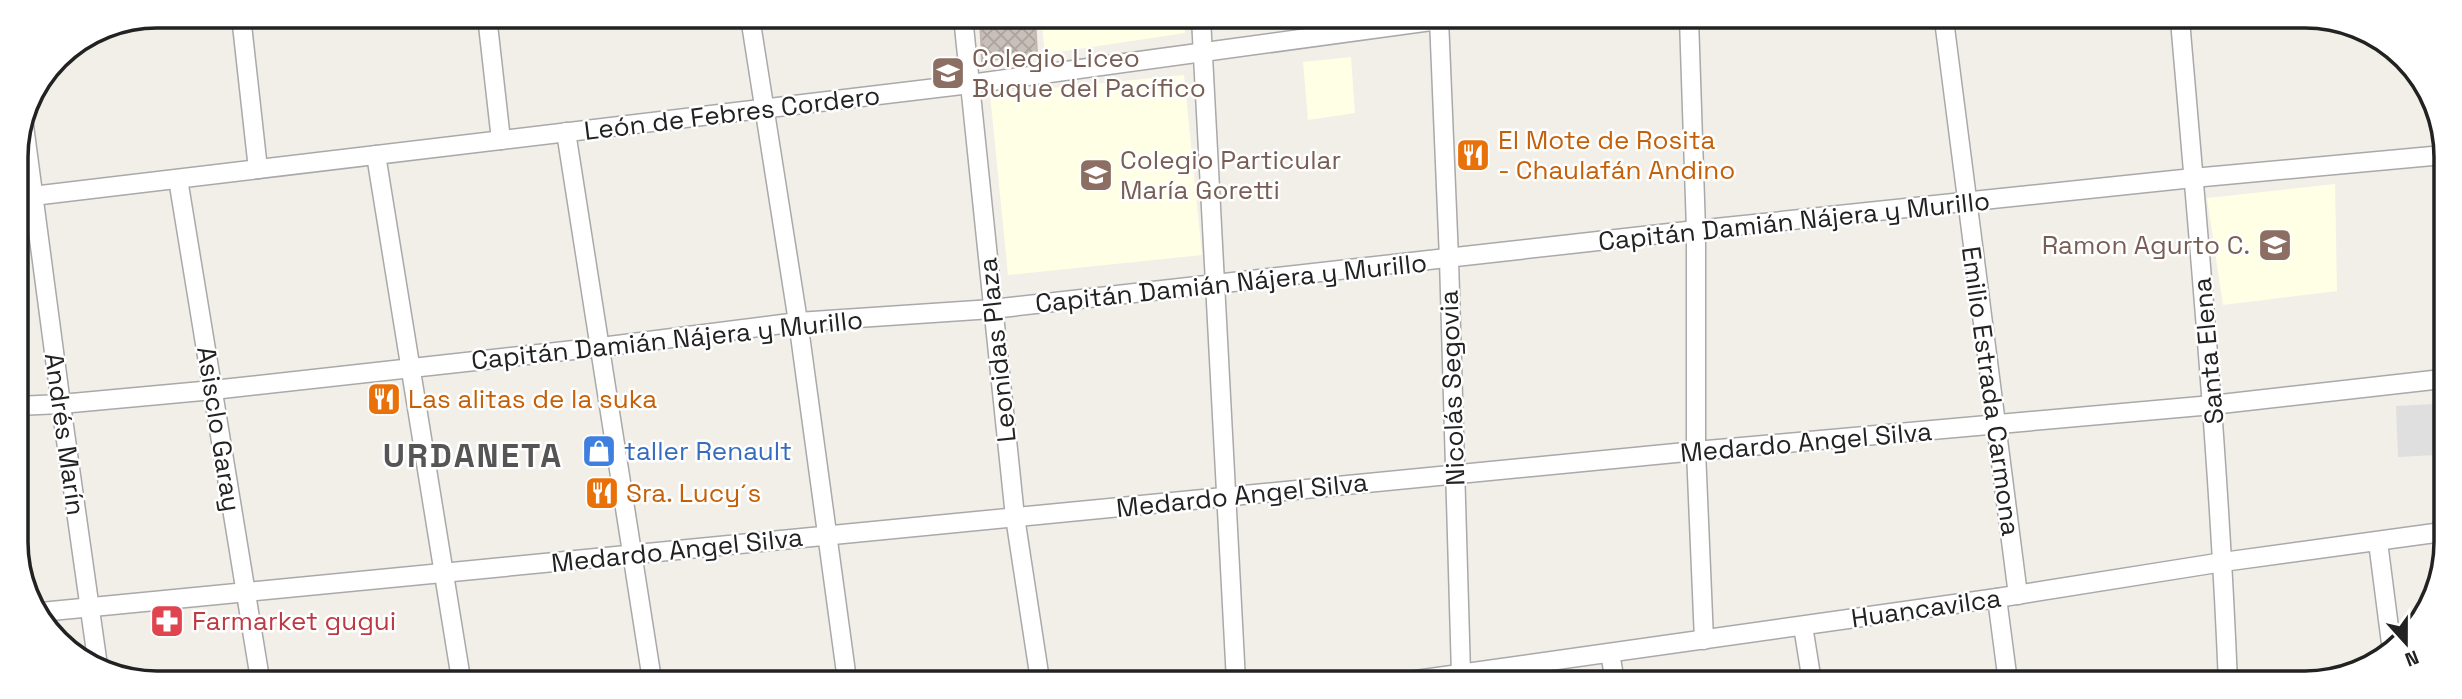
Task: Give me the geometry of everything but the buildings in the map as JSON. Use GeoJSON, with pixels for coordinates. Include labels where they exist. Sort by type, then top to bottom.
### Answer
{"type":"FeatureCollection","features":[{"type":"Feature","properties":{"kind":"street"},"geometry":{"type":"LineString","coordinates":[[242,28],[258,169]]}},
{"type":"Feature","properties":{"kind":"street"},"geometry":{"type":"LineString","coordinates":[[488,28],[501,140]]}},
{"type":"Feature","properties":{"kind":"street"},"geometry":{"type":"LineString","coordinates":[[752,28],[798,322],[846,671]]}},
{"type":"Feature","properties":{"kind":"street","name":"Leonidas Plaza"},"geometry":{"type":"LineString","coordinates":[[964,28],[1015,517],[1039,671]]}},
{"type":"Feature","properties":{"kind":"street"},"geometry":{"type":"LineString","coordinates":[[1201,28],[1235,671]]}},
{"type":"Feature","properties":{"kind":"street","name":"León de Febres Cordero"},"geometry":{"type":"LineString","coordinates":[[28,197],[970,84],[1376,28]]}},
{"type":"Feature","properties":{"kind":"street","name":"Nicolás Segovia"},"geometry":{"type":"LineString","coordinates":[[1439,28],[1461,671]]}},
{"type":"Feature","properties":{"kind":"street"},"geometry":{"type":"LineString","coordinates":[[1689,28],[1696,230],[1696,451],[1704,640]]}},
{"type":"Feature","properties":{"kind":"street","name":"Emilio Estrada Carmona"},"geometry":{"type":"LineString","coordinates":[[1945,28],[2018,595]]}},
{"type":"Feature","properties":{"kind":"street","name":"Santa Elena"},"geometry":{"type":"LineString","coordinates":[[2181,28],[2212,405],[2228,671]]}},
{"type":"Feature","properties":{"kind":"street"},"geometry":{"type":"LineString","coordinates":[[566,132],[651,671]]}},
{"type":"Feature","properties":{"kind":"street"},"geometry":{"type":"LineString","coordinates":[[376,155],[460,671]]}},
{"type":"Feature","properties":{"kind":"street","name":"Capitán Damián Nájera y Murillo"},"geometry":{"type":"LineString","coordinates":[[28,406],[213,390],[798,322],[992,309],[1696,230],[2434,156]]}},
{"type":"Feature","properties":{"kind":"street","name":"Asisclo Garay"},"geometry":{"type":"LineString","coordinates":[[178,179],[259,671]]}},
{"type":"Feature","properties":{"kind":"street","name":"Andrés Marín"},"geometry":{"type":"LineString","coordinates":[[28,214],[61,404],[98,657]]}},
{"type":"Feature","properties":{"kind":"street","name":"Medardo Angel Silva"},"geometry":{"type":"LineString","coordinates":[[48,611],[1454,474],[2212,405],[2434,380]]}},
{"type":"Feature","properties":{"kind":"street","name":"Huancavilca"},"geometry":{"type":"LineString","coordinates":[[1482,671],[2434,533]]}},
{"type":"Feature","properties":{"kind":"street"},"geometry":{"type":"LineString","coordinates":[[2378,542],[2386,608]]}},
{"type":"Feature","properties":{"kind":"street"},"geometry":{"type":"LineString","coordinates":[[1997,598],[2007,671]]}},
{"type":"Feature","properties":{"kind":"street"},"geometry":{"type":"LineString","coordinates":[[1803,626],[1810,671]]}},
{"type":"Feature","properties":{"kind":"street"},"geometry":{"type":"LineString","coordinates":[[1610,653],[1613,671]]}},
{"type":"Feature","properties":{"kind":"shaded area"},"geometry":{"type":"Polygon","coordinates":[[[1042,28],[1185,28],[1185,33],[1045,54],[1042,28]]]}},
{"type":"Feature","properties":{"kind":"shaded area"},"geometry":{"type":"Polygon","coordinates":[[[1351,57],[1355,113],[1308,120],[1303,62],[1351,57]]]}},
{"type":"Feature","properties":{"kind":"shaded area","name":"Colegio Particular María Goretti"},"geometry":{"type":"Polygon","coordinates":[[[1184,75],[1202,255],[1008,275],[990,94],[1184,75]]]}},
{"type":"Feature","properties":{"kind":"shaded area","name":"Ramon Agurto C."},"geometry":{"type":"Polygon","coordinates":[[[2335,184],[2337,291],[2223,305],[2207,198],[2335,184]]]}},
{"type":"Feature","properties":{"kind":"shaded area"},"geometry":{"type":"Polygon","coordinates":[[[2434,404],[2434,455],[2398,457],[2396,406],[2434,404]]]}},
{"type":"Feature","properties":{"kind":"place","name":"Colegio Liceo Buque del Pacífico"},"geometry":{"type":"Point","coordinates":[948,73]}},
{"type":"Feature","properties":{"kind":"place","name":"El Mote de Rosita - Chaulafán Andino"},"geometry":{"type":"Point","coordinates":[1473,155]}},
{"type":"Feature","properties":{"kind":"place","name":"Colegio Particular María Goretti"},"geometry":{"type":"Point","coordinates":[1096,175]}},
{"type":"Feature","properties":{"kind":"place","name":"Ramon Agurto C."},"geometry":{"type":"Point","coordinates":[2275,245]}},
{"type":"Feature","properties":{"kind":"place","name":"Las alitas de la suka"},"geometry":{"type":"Point","coordinates":[384,399]}},
{"type":"Feature","properties":{"kind":"place","name":"taller Renault"},"geometry":{"type":"Point","coordinates":[599,451]}},
{"type":"Feature","properties":{"kind":"place","name":"Sra. Lucy´s"},"geometry":{"type":"Point","coordinates":[602,493]}},
{"type":"Feature","properties":{"kind":"place","name":"Farmarket gugui"},"geometry":{"type":"Point","coordinates":[167,621]}},
{"type":"Feature","properties":{"kind":"district","name":"URDANETA"},"geometry":{"type":"Point","coordinates":[473,455]}}]}
